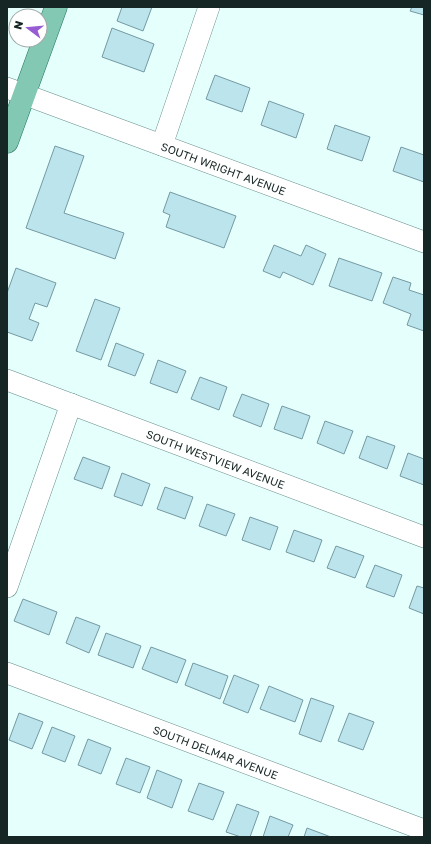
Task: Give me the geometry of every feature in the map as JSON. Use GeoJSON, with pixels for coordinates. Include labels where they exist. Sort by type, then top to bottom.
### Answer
{"type":"FeatureCollection","features":[{"type":"Feature","properties":{"kind":"main road"},"geometry":{"type":"LineString","coordinates":[[7,142],[16,91],[56,7]]}},
{"type":"Feature","properties":{"kind":"street"},"geometry":{"type":"LineString","coordinates":[[162,145],[209,7]]}},
{"type":"Feature","properties":{"kind":"street","name":"SOUTH WRIGHT AVENUE"},"geometry":{"type":"LineString","coordinates":[[16,91],[424,242]]}},
{"type":"Feature","properties":{"kind":"street","name":"SOUTH WESTVIEW AVENUE"},"geometry":{"type":"LineString","coordinates":[[7,380],[424,537]]}},
{"type":"Feature","properties":{"kind":"street"},"geometry":{"type":"LineString","coordinates":[[7,587],[72,404]]}},
{"type":"Feature","properties":{"kind":"street","name":"SOUTH DELMAR AVENUE"},"geometry":{"type":"LineString","coordinates":[[7,673],[424,830]]}},
{"type":"Feature","properties":{"kind":"building"},"geometry":{"type":"Polygon","coordinates":[[[122,7],[152,7],[143,31],[117,21],[122,7]]]}},
{"type":"Feature","properties":{"kind":"building"},"geometry":{"type":"Polygon","coordinates":[[[412,7],[424,7],[424,15],[410,11],[412,7]]]}},
{"type":"Feature","properties":{"kind":"building"},"geometry":{"type":"Polygon","coordinates":[[[112,28],[154,44],[144,72],[102,57],[112,28]]]}},
{"type":"Feature","properties":{"kind":"building"},"geometry":{"type":"Polygon","coordinates":[[[215,75],[250,88],[242,112],[206,99],[215,75]]]}},
{"type":"Feature","properties":{"kind":"building"},"geometry":{"type":"Polygon","coordinates":[[[269,101],[304,114],[296,138],[261,125],[269,101]]]}},
{"type":"Feature","properties":{"kind":"building"},"geometry":{"type":"Polygon","coordinates":[[[335,125],[370,137],[362,161],[327,149],[335,125]]]}},
{"type":"Feature","properties":{"kind":"building"},"geometry":{"type":"Polygon","coordinates":[[[55,146],[84,156],[64,213],[124,233],[115,259],[26,228],[55,146]]]}},
{"type":"Feature","properties":{"kind":"building"},"geometry":{"type":"Polygon","coordinates":[[[401,147],[424,155],[424,182],[393,171],[401,147]]]}},
{"type":"Feature","properties":{"kind":"building"},"geometry":{"type":"Polygon","coordinates":[[[170,192],[236,216],[224,248],[166,227],[170,215],[163,212],[170,192]]]}},
{"type":"Feature","properties":{"kind":"building"},"geometry":{"type":"Polygon","coordinates":[[[274,245],[301,256],[306,245],[326,254],[313,285],[283,272],[280,278],[263,271],[274,245]]]}},
{"type":"Feature","properties":{"kind":"building"},"geometry":{"type":"Polygon","coordinates":[[[339,258],[382,273],[372,301],[329,286],[339,258]]]}},
{"type":"Feature","properties":{"kind":"building"},"geometry":{"type":"Polygon","coordinates":[[[16,268],[56,283],[47,307],[35,303],[29,319],[39,323],[32,341],[7,332],[7,293],[16,268]]]}},
{"type":"Feature","properties":{"kind":"building"},"geometry":{"type":"Polygon","coordinates":[[[393,277],[411,283],[409,290],[424,295],[424,331],[407,325],[411,314],[383,303],[393,277]]]}},
{"type":"Feature","properties":{"kind":"building"},"geometry":{"type":"Polygon","coordinates":[[[95,299],[120,308],[101,360],[76,351],[95,299]]]}},
{"type":"Feature","properties":{"kind":"building"},"geometry":{"type":"Polygon","coordinates":[[[116,343],[144,354],[135,376],[108,366],[116,343]]]}},
{"type":"Feature","properties":{"kind":"building"},"geometry":{"type":"Polygon","coordinates":[[[158,360],[186,371],[177,393],[150,383],[158,360]]]}},
{"type":"Feature","properties":{"kind":"building"},"geometry":{"type":"Polygon","coordinates":[[[200,377],[227,387],[219,410],[191,399],[200,377]]]}},
{"type":"Feature","properties":{"kind":"building"},"geometry":{"type":"Polygon","coordinates":[[[242,394],[269,404],[261,427],[233,416],[242,394]]]}},
{"type":"Feature","properties":{"kind":"building"},"geometry":{"type":"Polygon","coordinates":[[[282,406],[310,416],[302,439],[274,429],[282,406]]]}},
{"type":"Feature","properties":{"kind":"building"},"geometry":{"type":"Polygon","coordinates":[[[325,421],[353,431],[344,454],[317,443],[325,421]]]}},
{"type":"Feature","properties":{"kind":"building"},"geometry":{"type":"Polygon","coordinates":[[[367,436],[395,446],[387,469],[359,458],[367,436]]]}},
{"type":"Feature","properties":{"kind":"building"},"geometry":{"type":"Polygon","coordinates":[[[408,453],[424,459],[424,485],[400,476],[408,453]]]}},
{"type":"Feature","properties":{"kind":"building"},"geometry":{"type":"Polygon","coordinates":[[[83,457],[110,467],[102,489],[74,479],[83,457]]]}},
{"type":"Feature","properties":{"kind":"building"},"geometry":{"type":"Polygon","coordinates":[[[122,473],[150,484],[142,506],[114,496],[122,473]]]}},
{"type":"Feature","properties":{"kind":"building"},"geometry":{"type":"Polygon","coordinates":[[[165,487],[193,497],[185,519],[157,509],[165,487]]]}},
{"type":"Feature","properties":{"kind":"building"},"geometry":{"type":"Polygon","coordinates":[[[207,504],[235,514],[226,536],[199,526],[207,504]]]}},
{"type":"Feature","properties":{"kind":"building"},"geometry":{"type":"Polygon","coordinates":[[[250,517],[278,527],[270,550],[242,540],[250,517]]]}},
{"type":"Feature","properties":{"kind":"building"},"geometry":{"type":"Polygon","coordinates":[[[294,530],[322,540],[314,562],[286,552],[294,530]]]}},
{"type":"Feature","properties":{"kind":"building"},"geometry":{"type":"Polygon","coordinates":[[[336,546],[364,556],[355,578],[327,568],[336,546]]]}},
{"type":"Feature","properties":{"kind":"building"},"geometry":{"type":"Polygon","coordinates":[[[375,565],[402,575],[394,597],[366,587],[375,565]]]}},
{"type":"Feature","properties":{"kind":"building"},"geometry":{"type":"Polygon","coordinates":[[[417,586],[424,588],[424,614],[409,608],[417,586]]]}},
{"type":"Feature","properties":{"kind":"building"},"geometry":{"type":"Polygon","coordinates":[[[23,599],[57,612],[49,635],[14,621],[23,599]]]}},
{"type":"Feature","properties":{"kind":"building"},"geometry":{"type":"Polygon","coordinates":[[[76,617],[100,626],[89,653],[66,643],[76,617]]]}},
{"type":"Feature","properties":{"kind":"building"},"geometry":{"type":"Polygon","coordinates":[[[106,633],[141,646],[133,668],[98,655],[106,633]]]}},
{"type":"Feature","properties":{"kind":"building"},"geometry":{"type":"Polygon","coordinates":[[[151,647],[186,660],[177,683],[142,669],[151,647]]]}},
{"type":"Feature","properties":{"kind":"building"},"geometry":{"type":"Polygon","coordinates":[[[193,663],[228,676],[220,699],[185,685],[193,663]]]}},
{"type":"Feature","properties":{"kind":"building"},"geometry":{"type":"Polygon","coordinates":[[[234,675],[259,685],[248,713],[223,703],[234,675]]]}},
{"type":"Feature","properties":{"kind":"building"},"geometry":{"type":"Polygon","coordinates":[[[269,686],[303,700],[295,722],[260,709],[269,686]]]}},
{"type":"Feature","properties":{"kind":"building"},"geometry":{"type":"Polygon","coordinates":[[[311,698],[334,706],[321,742],[299,734],[311,698]]]}},
{"type":"Feature","properties":{"kind":"building"},"geometry":{"type":"Polygon","coordinates":[[[19,713],[43,722],[32,749],[9,740],[19,713]]]}},
{"type":"Feature","properties":{"kind":"building"},"geometry":{"type":"Polygon","coordinates":[[[349,713],[374,722],[363,750],[338,741],[349,713]]]}},
{"type":"Feature","properties":{"kind":"building"},"geometry":{"type":"Polygon","coordinates":[[[52,727],[75,736],[65,762],[42,753],[52,727]]]}},
{"type":"Feature","properties":{"kind":"building"},"geometry":{"type":"Polygon","coordinates":[[[88,739],[111,748],[101,774],[78,765],[88,739]]]}},
{"type":"Feature","properties":{"kind":"building"},"geometry":{"type":"Polygon","coordinates":[[[126,758],[150,767],[140,793],[116,784],[126,758]]]}},
{"type":"Feature","properties":{"kind":"building"},"geometry":{"type":"Polygon","coordinates":[[[157,770],[182,780],[172,808],[147,798],[157,770]]]}},
{"type":"Feature","properties":{"kind":"building"},"geometry":{"type":"Polygon","coordinates":[[[199,783],[224,792],[213,820],[188,811],[199,783]]]}},
{"type":"Feature","properties":{"kind":"building"},"geometry":{"type":"Polygon","coordinates":[[[237,804],[259,812],[250,837],[241,837],[226,832],[237,804]]]}},
{"type":"Feature","properties":{"kind":"building"},"geometry":{"type":"Polygon","coordinates":[[[270,816],[293,825],[288,837],[263,837],[270,816]]]}},
{"type":"Feature","properties":{"kind":"building"},"geometry":{"type":"Polygon","coordinates":[[[307,828],[331,837],[304,837],[307,828]]]}}]}
